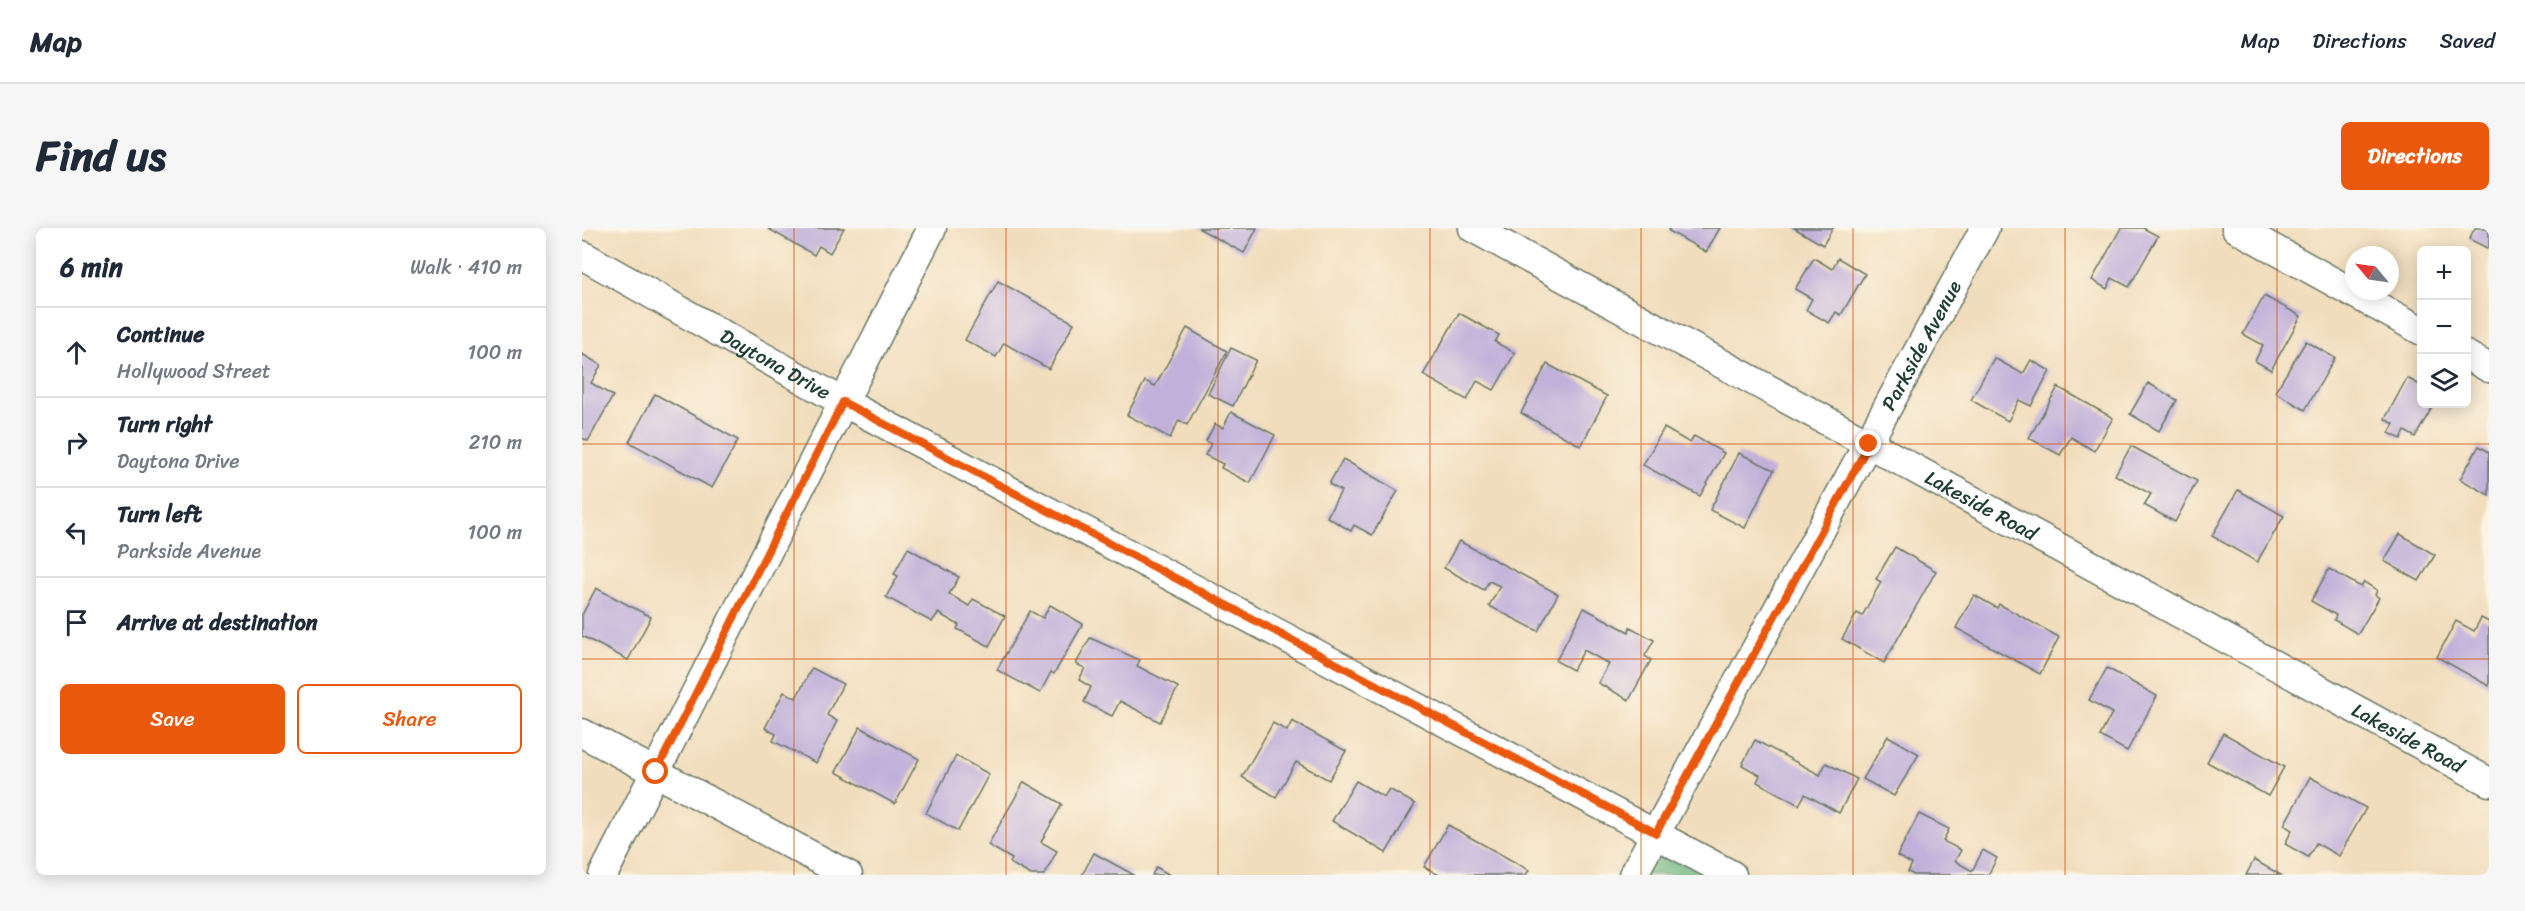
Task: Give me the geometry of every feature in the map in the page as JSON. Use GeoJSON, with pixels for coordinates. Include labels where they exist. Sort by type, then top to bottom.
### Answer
{"type":"FeatureCollection","features":[{"type":"Feature","properties":{"kind":"street"},"geometry":{"type":"LineString","coordinates":[[603,875],[932,228]]}},
{"type":"Feature","properties":{"kind":"street","name":"Lakeside Road"},"geometry":{"type":"LineString","coordinates":[[1473,228],[2489,782]]}},
{"type":"Feature","properties":{"kind":"street","name":"Parkside Avenue"},"geometry":{"type":"LineString","coordinates":[[1633,875],[1985,228]]}},
{"type":"Feature","properties":{"kind":"street"},"geometry":{"type":"LineString","coordinates":[[2236,228],[2417,329]]}},
{"type":"Feature","properties":{"kind":"street","name":"Daytona Drive"},"geometry":{"type":"LineString","coordinates":[[582,255],[843,402],[1732,875]]}},
{"type":"Feature","properties":{"kind":"street"},"geometry":{"type":"LineString","coordinates":[[2471,359],[2489,368]]}},
{"type":"Feature","properties":{"kind":"street"},"geometry":{"type":"LineString","coordinates":[[582,733],[848,875]]}},
{"type":"Feature","properties":{"kind":"green space"},"geometry":{"type":"Polygon","coordinates":[[[1657,835],[1732,875],[1635,875],[1657,835]]]}},
{"type":"Feature","properties":{"kind":"building"},"geometry":{"type":"Polygon","coordinates":[[[767,228],[844,228],[830,253],[819,246],[814,255],[767,228]]]}},
{"type":"Feature","properties":{"kind":"building"},"geometry":{"type":"Polygon","coordinates":[[[1198,228],[1257,228],[1244,253],[1198,228]]]}},
{"type":"Feature","properties":{"kind":"building"},"geometry":{"type":"Polygon","coordinates":[[[1670,228],[1720,228],[1706,252],[1669,231],[1670,228]]]}},
{"type":"Feature","properties":{"kind":"building"},"geometry":{"type":"Polygon","coordinates":[[[1794,228],[1833,228],[1823,245],[1794,228]]]}},
{"type":"Feature","properties":{"kind":"building"},"geometry":{"type":"Polygon","coordinates":[[[2121,228],[2143,228],[2158,236],[2129,287],[2112,278],[2107,289],[2092,280],[2121,228]]]}},
{"type":"Feature","properties":{"kind":"building"},"geometry":{"type":"Polygon","coordinates":[[[2475,228],[2489,228],[2489,249],[2469,239],[2475,228]]]}},
{"type":"Feature","properties":{"kind":"building"},"geometry":{"type":"Polygon","coordinates":[[[1814,258],[1832,269],[1838,258],[1865,274],[1841,315],[1836,312],[1829,323],[1806,310],[1812,299],[1795,289],[1814,258]]]}},
{"type":"Feature","properties":{"kind":"building"},"geometry":{"type":"Polygon","coordinates":[[[998,281],[1074,323],[1049,369],[1004,343],[996,357],[965,340],[998,281]]]}},
{"type":"Feature","properties":{"kind":"building"},"geometry":{"type":"Polygon","coordinates":[[[2264,296],[2301,316],[2271,370],[2255,361],[2263,345],[2243,334],[2264,296]]]}},
{"type":"Feature","properties":{"kind":"building"},"geometry":{"type":"Polygon","coordinates":[[[1459,313],[1499,335],[1495,342],[1515,353],[1494,390],[1477,381],[1467,400],[1423,375],[1459,313]]]}},
{"type":"Feature","properties":{"kind":"building"},"geometry":{"type":"Polygon","coordinates":[[[1187,328],[1227,351],[1187,425],[1179,420],[1170,438],[1127,415],[1145,381],[1155,386],[1187,328]]]}},
{"type":"Feature","properties":{"kind":"building"},"geometry":{"type":"Polygon","coordinates":[[[2306,341],[2335,358],[2305,410],[2275,392],[2306,341]]]}},
{"type":"Feature","properties":{"kind":"building"},"geometry":{"type":"Polygon","coordinates":[[[1231,348],[1256,360],[1233,406],[1208,394],[1231,348]]]}},
{"type":"Feature","properties":{"kind":"building"},"geometry":{"type":"Polygon","coordinates":[[[582,354],[601,365],[591,383],[613,396],[588,441],[582,438],[582,354]]]}},
{"type":"Feature","properties":{"kind":"building"},"geometry":{"type":"Polygon","coordinates":[[[1994,358],[2023,374],[2031,360],[2050,371],[2031,406],[2019,400],[2008,421],[1971,400],[1994,358]]]}},
{"type":"Feature","properties":{"kind":"building"},"geometry":{"type":"Polygon","coordinates":[[[1547,364],[1607,396],[1581,446],[1521,413],[1547,364]]]}},
{"type":"Feature","properties":{"kind":"building"},"geometry":{"type":"Polygon","coordinates":[[[2407,378],[2417,383],[2417,408],[2432,408],[2415,437],[2405,431],[2401,439],[2389,433],[2394,424],[2385,419],[2407,378]]]}},
{"type":"Feature","properties":{"kind":"building"},"geometry":{"type":"Polygon","coordinates":[[[2148,383],[2177,400],[2159,431],[2130,414],[2148,383]]]}},
{"type":"Feature","properties":{"kind":"building"},"geometry":{"type":"Polygon","coordinates":[[[2058,387],[2113,418],[2094,451],[2071,437],[2060,455],[2029,438],[2058,387]]]}},
{"type":"Feature","properties":{"kind":"building"},"geometry":{"type":"Polygon","coordinates":[[[655,394],[738,440],[712,488],[629,442],[655,394]]]}},
{"type":"Feature","properties":{"kind":"building"},"geometry":{"type":"Polygon","coordinates":[[[1231,412],[1275,435],[1250,483],[1221,468],[1223,464],[1205,455],[1211,444],[1206,441],[1215,424],[1223,428],[1231,412]]]}},
{"type":"Feature","properties":{"kind":"building"},"geometry":{"type":"Polygon","coordinates":[[[1664,428],[1690,443],[1694,436],[1724,453],[1700,496],[1643,465],[1664,428]]]}},
{"type":"Feature","properties":{"kind":"building"},"geometry":{"type":"Polygon","coordinates":[[[2131,446],[2197,481],[2175,522],[2144,505],[2151,494],[2115,475],[2131,446]]]}},
{"type":"Feature","properties":{"kind":"building"},"geometry":{"type":"Polygon","coordinates":[[[2479,446],[2489,452],[2489,495],[2460,479],[2479,446]]]}},
{"type":"Feature","properties":{"kind":"building"},"geometry":{"type":"Polygon","coordinates":[[[1739,453],[1774,470],[1745,528],[1710,510],[1739,453]]]}},
{"type":"Feature","properties":{"kind":"building"},"geometry":{"type":"Polygon","coordinates":[[[1343,459],[1398,491],[1372,535],[1354,525],[1351,531],[1327,517],[1341,491],[1329,484],[1343,459]]]}},
{"type":"Feature","properties":{"kind":"building"},"geometry":{"type":"Polygon","coordinates":[[[2238,490],[2284,516],[2257,562],[2212,536],[2238,490]]]}},
{"type":"Feature","properties":{"kind":"building"},"geometry":{"type":"Polygon","coordinates":[[[2400,534],[2435,555],[2419,581],[2384,561],[2400,534]]]}},
{"type":"Feature","properties":{"kind":"building"},"geometry":{"type":"Polygon","coordinates":[[[1459,541],[1558,594],[1538,631],[1489,606],[1500,586],[1489,581],[1484,590],[1444,568],[1459,541]]]}},
{"type":"Feature","properties":{"kind":"building"},"geometry":{"type":"Polygon","coordinates":[[[1895,547],[1936,571],[1884,663],[1842,639],[1857,613],[1862,616],[1881,582],[1876,579],[1895,547]]]}},
{"type":"Feature","properties":{"kind":"building"},"geometry":{"type":"Polygon","coordinates":[[[908,548],[959,577],[949,594],[969,606],[973,599],[1005,616],[989,646],[957,629],[959,625],[938,613],[932,622],[886,597],[898,576],[894,574],[908,548]]]}},
{"type":"Feature","properties":{"kind":"building"},"geometry":{"type":"Polygon","coordinates":[[[2329,569],[2361,587],[2364,582],[2377,590],[2375,595],[2379,598],[2358,634],[2334,620],[2336,615],[2311,601],[2329,569]]]}},
{"type":"Feature","properties":{"kind":"building"},"geometry":{"type":"Polygon","coordinates":[[[596,588],[651,617],[628,660],[582,636],[582,615],[596,588]]]}},
{"type":"Feature","properties":{"kind":"building"},"geometry":{"type":"Polygon","coordinates":[[[1974,595],[1997,608],[1999,604],[2059,637],[2040,674],[1956,628],[1974,595]]]}},
{"type":"Feature","properties":{"kind":"building"},"geometry":{"type":"Polygon","coordinates":[[[1050,605],[1083,624],[1054,674],[1051,672],[1040,693],[997,670],[1030,611],[1043,618],[1050,605]]]}},
{"type":"Feature","properties":{"kind":"building"},"geometry":{"type":"Polygon","coordinates":[[[1584,608],[1629,632],[1630,627],[1654,640],[1645,656],[1651,660],[1629,700],[1598,683],[1609,664],[1584,650],[1573,670],[1556,661],[1584,608]]]}},
{"type":"Feature","properties":{"kind":"building"},"geometry":{"type":"Polygon","coordinates":[[[2481,618],[2489,622],[2489,686],[2437,657],[2456,621],[2474,631],[2481,618]]]}},
{"type":"Feature","properties":{"kind":"building"},"geometry":{"type":"Polygon","coordinates":[[[1090,638],[1140,660],[1137,666],[1178,687],[1160,722],[1120,701],[1112,716],[1084,702],[1091,687],[1079,680],[1085,668],[1076,664],[1090,638]]]}},
{"type":"Feature","properties":{"kind":"building"},"geometry":{"type":"Polygon","coordinates":[[[812,668],[843,684],[827,715],[837,721],[816,763],[773,741],[776,734],[765,728],[784,692],[796,698],[812,668]]]}},
{"type":"Feature","properties":{"kind":"building"},"geometry":{"type":"Polygon","coordinates":[[[2107,668],[2157,696],[2127,751],[2100,736],[2112,713],[2089,700],[2107,668]]]}},
{"type":"Feature","properties":{"kind":"building"},"geometry":{"type":"Polygon","coordinates":[[[1292,721],[1346,751],[1329,780],[1296,762],[1276,797],[1242,777],[1273,723],[1287,731],[1292,721]]]}},
{"type":"Feature","properties":{"kind":"building"},"geometry":{"type":"Polygon","coordinates":[[[860,727],[919,759],[895,804],[836,772],[860,727]]]}},
{"type":"Feature","properties":{"kind":"building"},"geometry":{"type":"Polygon","coordinates":[[[2223,733],[2284,767],[2268,796],[2207,762],[2223,733]]]}},
{"type":"Feature","properties":{"kind":"building"},"geometry":{"type":"Polygon","coordinates":[[[1888,736],[1919,754],[1894,796],[1863,779],[1888,736]]]}},
{"type":"Feature","properties":{"kind":"building"},"geometry":{"type":"Polygon","coordinates":[[[1755,740],[1820,775],[1826,763],[1857,779],[1839,813],[1805,794],[1799,805],[1757,782],[1760,775],[1742,765],[1755,740]]]}},
{"type":"Feature","properties":{"kind":"building"},"geometry":{"type":"Polygon","coordinates":[[[956,756],[989,774],[958,831],[926,813],[956,756]]]}},
{"type":"Feature","properties":{"kind":"building"},"geometry":{"type":"Polygon","coordinates":[[[2310,777],[2366,808],[2339,856],[2316,843],[2308,857],[2285,844],[2292,830],[2284,825],[2310,777]]]}},
{"type":"Feature","properties":{"kind":"building"},"geometry":{"type":"Polygon","coordinates":[[[1356,781],[1384,797],[1389,789],[1415,804],[1386,853],[1332,821],[1356,781]]]}},
{"type":"Feature","properties":{"kind":"building"},"geometry":{"type":"Polygon","coordinates":[[[1024,782],[1062,804],[1041,842],[1057,851],[1044,875],[1031,875],[1010,863],[1012,859],[988,845],[1024,782]]]}},
{"type":"Feature","properties":{"kind":"building"},"geometry":{"type":"Polygon","coordinates":[[[1919,814],[1949,829],[1943,841],[1961,850],[1955,861],[1972,871],[1983,850],[1997,858],[1988,875],[1914,875],[1908,872],[1912,864],[1897,856],[1919,814]]]}},
{"type":"Feature","properties":{"kind":"building"},"geometry":{"type":"Polygon","coordinates":[[[1448,825],[1529,870],[1526,875],[1439,875],[1424,867],[1448,825]]]}},
{"type":"Feature","properties":{"kind":"building"},"geometry":{"type":"Polygon","coordinates":[[[1094,853],[1134,875],[1082,875],[1094,853]]]}},
{"type":"Feature","properties":{"kind":"building"},"geometry":{"type":"Polygon","coordinates":[[[2254,860],[2281,875],[2246,875],[2254,860]]]}},
{"type":"Feature","properties":{"kind":"building"},"geometry":{"type":"Polygon","coordinates":[[[1156,867],[1170,875],[1152,875],[1156,867]]]}},
{"type":"Feature","properties":{"kind":"route"},"geometry":{"type":"LineString","coordinates":[[656,772],[843,402],[1656,833],[1869,444]]}}]}
